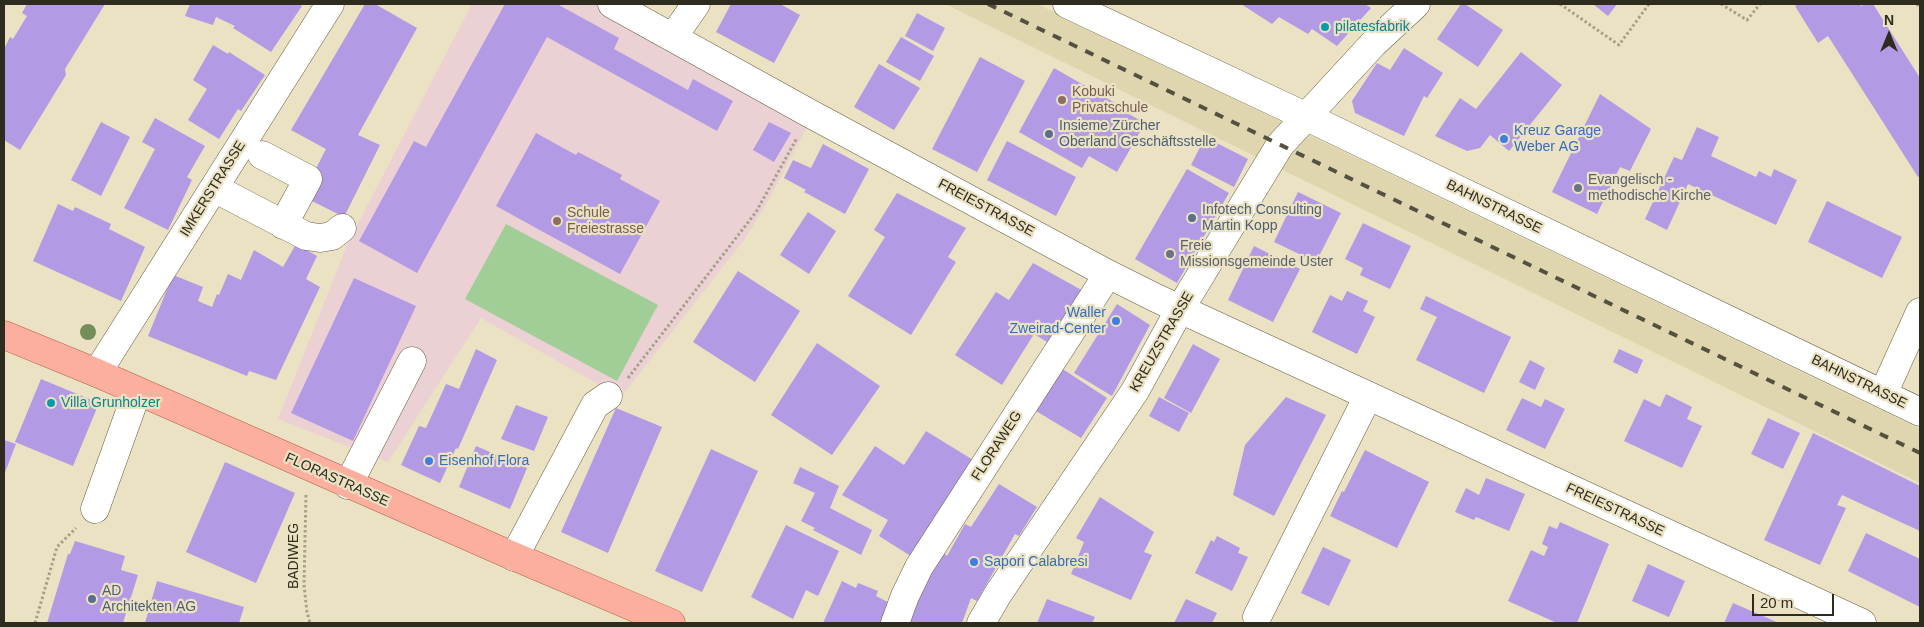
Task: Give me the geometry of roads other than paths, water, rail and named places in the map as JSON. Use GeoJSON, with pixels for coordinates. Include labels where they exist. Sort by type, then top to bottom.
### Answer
{"type":"FeatureCollection","features":[{"type":"Feature","properties":{"kind":"main road","name":"FLORASTRASSE"},"geometry":{"type":"LineString","coordinates":[[5,338],[97,373],[348,485],[672,623]]}},
{"type":"Feature","properties":{"kind":"street","name":"IMKERSTRASSE"},"geometry":{"type":"LineString","coordinates":[[97,373],[330,4]]}},
{"type":"Feature","properties":{"kind":"street","name":"FREIESTRASSE"},"geometry":{"type":"LineString","coordinates":[[612,4],[809,113],[1108,274],[1180,310],[1862,623]]}},
{"type":"Feature","properties":{"kind":"street"},"geometry":{"type":"LineString","coordinates":[[673,37],[696,4]]}},
{"type":"Feature","properties":{"kind":"street","name":"BAHNSTRASSE"},"geometry":{"type":"LineString","coordinates":[[1067,4],[1308,117],[1920,412]]}},
{"type":"Feature","properties":{"kind":"street","name":"KREUZSTRASSE"},"geometry":{"type":"LineString","coordinates":[[981,623],[1135,391],[1180,310],[1280,145],[1409,6]]}},
{"type":"Feature","properties":{"kind":"street"},"geometry":{"type":"LineString","coordinates":[[262,155],[308,179],[283,224]]}},
{"type":"Feature","properties":{"kind":"street"},"geometry":{"type":"LineString","coordinates":[[214,188],[306,236],[320,238],[332,236],[342,228]]}},
{"type":"Feature","properties":{"kind":"street","name":"FLORAWEG"},"geometry":{"type":"LineString","coordinates":[[896,623],[905,596],[919,567],[1108,274]]}},
{"type":"Feature","properties":{"kind":"street"},"geometry":{"type":"LineString","coordinates":[[1883,394],[1920,312]]}},
{"type":"Feature","properties":{"kind":"street"},"geometry":{"type":"LineString","coordinates":[[348,485],[412,361]]}},
{"type":"Feature","properties":{"kind":"street"},"geometry":{"type":"LineString","coordinates":[[95,509],[137,392]]}},
{"type":"Feature","properties":{"kind":"street"},"geometry":{"type":"LineString","coordinates":[[514,556],[595,406],[608,396]]}},
{"type":"Feature","properties":{"kind":"street"},"geometry":{"type":"LineString","coordinates":[[1257,617],[1368,396]]}},
{"type":"Feature","properties":{"kind":"railway"},"geometry":{"type":"LineString","coordinates":[[988,4],[1920,453]]}},
{"type":"Feature","properties":{"kind":"place","name":"pilatesfabrik"},"geometry":{"type":"Point","coordinates":[1325,27]}},
{"type":"Feature","properties":{"kind":"place","name":"Kobuki Privatschule"},"geometry":{"type":"Point","coordinates":[1062,100]}},
{"type":"Feature","properties":{"kind":"place","name":"Insieme Zürcher Oberland Geschäftsstelle"},"geometry":{"type":"Point","coordinates":[1049,134]}},
{"type":"Feature","properties":{"kind":"place","name":"Kreuz Garage Weber AG"},"geometry":{"type":"Point","coordinates":[1504,139]}},
{"type":"Feature","properties":{"kind":"place","name":"Evangelisch - methodische Kirche"},"geometry":{"type":"Point","coordinates":[1578,188]}},
{"type":"Feature","properties":{"kind":"place","name":"Infotech Consulting Martin Kopp"},"geometry":{"type":"Point","coordinates":[1192,218]}},
{"type":"Feature","properties":{"kind":"place","name":"Schule Freiestrasse"},"geometry":{"type":"Point","coordinates":[557,221]}},
{"type":"Feature","properties":{"kind":"place","name":"Freie Missionsgemeinde Uster"},"geometry":{"type":"Point","coordinates":[1170,254]}},
{"type":"Feature","properties":{"kind":"place","name":"Waller Zweirad-Center"},"geometry":{"type":"Point","coordinates":[1116,321]}},
{"type":"Feature","properties":{"kind":"place","name":"Villa Grunholzer"},"geometry":{"type":"Point","coordinates":[51,403]}},
{"type":"Feature","properties":{"kind":"place","name":"Eisenhof Flora"},"geometry":{"type":"Point","coordinates":[429,461]}},
{"type":"Feature","properties":{"kind":"place","name":"Sapori Calabresi"},"geometry":{"type":"Point","coordinates":[974,562]}},
{"type":"Feature","properties":{"kind":"place","name":"AD Architekten AG"},"geometry":{"type":"Point","coordinates":[92,599]}}]}
